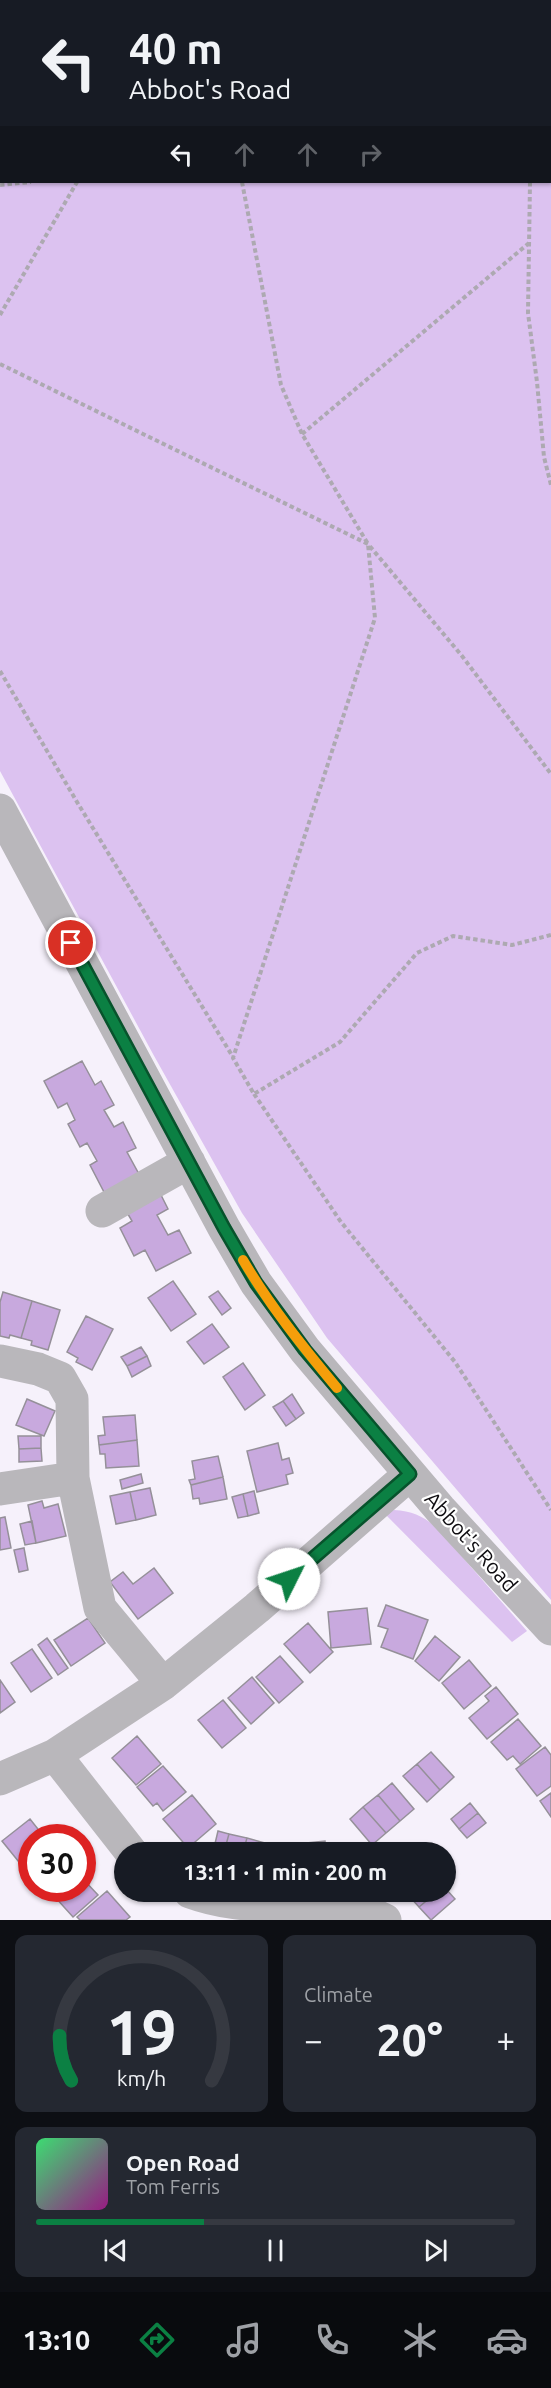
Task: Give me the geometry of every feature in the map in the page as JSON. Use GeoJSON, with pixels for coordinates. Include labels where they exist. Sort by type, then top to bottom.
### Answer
{"type":"FeatureCollection","features":[{"type":"Feature","properties":{"kind":"street","name":"Abbot's Road"},"geometry":{"type":"LineString","coordinates":[[0,810],[224,1228],[256,1283],[305,1350],[410,1474],[551,1629]]}},
{"type":"Feature","properties":{"kind":"street"},"geometry":{"type":"LineString","coordinates":[[102,1211],[189,1162]]}},
{"type":"Feature","properties":{"kind":"street"},"geometry":{"type":"LineString","coordinates":[[0,1361],[38,1369],[60,1378],[72,1399],[73,1478],[100,1608],[163,1684]]}},
{"type":"Feature","properties":{"kind":"street"},"geometry":{"type":"LineString","coordinates":[[0,1779],[55,1755],[163,1684],[257,1608],[410,1474]]}},
{"type":"Feature","properties":{"kind":"street"},"geometry":{"type":"LineString","coordinates":[[0,1489],[73,1478]]}},
{"type":"Feature","properties":{"kind":"street"},"geometry":{"type":"LineString","coordinates":[[55,1755],[123,1842]]}},
{"type":"Feature","properties":{"kind":"street"},"geometry":{"type":"LineString","coordinates":[[204,1904],[334,1907],[376,1915],[385,1920]]}},
{"type":"Feature","properties":{"kind":"path"},"geometry":{"type":"LineString","coordinates":[[0,186],[23,183]]}},
{"type":"Feature","properties":{"kind":"path"},"geometry":{"type":"LineString","coordinates":[[0,315],[76,183]]}},
{"type":"Feature","properties":{"kind":"path"},"geometry":{"type":"LineString","coordinates":[[243,183],[281,385],[302,434],[368,544],[462,657],[551,774]]}},
{"type":"Feature","properties":{"kind":"path"},"geometry":{"type":"LineString","coordinates":[[530,183],[528,313],[544,457],[551,485]]}},
{"type":"Feature","properties":{"kind":"path"},"geometry":{"type":"LineString","coordinates":[[302,434],[529,243]]}},
{"type":"Feature","properties":{"kind":"path"},"geometry":{"type":"LineString","coordinates":[[0,364],[368,544]]}},
{"type":"Feature","properties":{"kind":"path"},"geometry":{"type":"LineString","coordinates":[[233,1058],[375,618],[368,544]]}},
{"type":"Feature","properties":{"kind":"path"},"geometry":{"type":"LineString","coordinates":[[0,671],[254,1094],[341,1222],[455,1362],[551,1510]]}},
{"type":"Feature","properties":{"kind":"path"},"geometry":{"type":"LineString","coordinates":[[254,1094],[340,1042],[417,953],[453,936],[512,945],[551,935]]}},
{"type":"Feature","properties":{"kind":"shaded area"},"geometry":{"type":"Polygon","coordinates":[[[0,183],[551,183],[551,1600],[327,1338],[242,1213],[0,771],[0,183]]]}},
{"type":"Feature","properties":{"kind":"shaded area"},"geometry":{"type":"Polygon","coordinates":[[[394,1510],[417,1515],[436,1527],[527,1631],[512,1642],[385,1514],[394,1510]]]}},
{"type":"Feature","properties":{"kind":"building"},"geometry":{"type":"Polygon","coordinates":[[[82,1061],[95,1085],[101,1081],[114,1105],[104,1110],[114,1127],[123,1122],[136,1148],[127,1152],[140,1176],[105,1194],[90,1165],[97,1161],[87,1143],[80,1147],[68,1124],[75,1120],[67,1103],[58,1108],[44,1081],[82,1061]]]}},
{"type":"Feature","properties":{"kind":"building"},"geometry":{"type":"Polygon","coordinates":[[[156,1185],[168,1209],[157,1215],[168,1235],[179,1230],[191,1253],[156,1271],[145,1250],[134,1256],[120,1228],[132,1221],[122,1204],[156,1185]]]}},
{"type":"Feature","properties":{"kind":"building"},"geometry":{"type":"Polygon","coordinates":[[[173,1281],[196,1314],[171,1331],[148,1298],[173,1281]]]}},
{"type":"Feature","properties":{"kind":"building"},"geometry":{"type":"Polygon","coordinates":[[[218,1291],[231,1308],[222,1315],[209,1297],[218,1291]]]}},
{"type":"Feature","properties":{"kind":"building"},"geometry":{"type":"Polygon","coordinates":[[[3,1292],[32,1301],[21,1338],[10,1335],[9,1338],[0,1336],[0,1302],[3,1292]]]}},
{"type":"Feature","properties":{"kind":"building"},"geometry":{"type":"Polygon","coordinates":[[[32,1301],[60,1310],[48,1350],[31,1345],[32,1341],[21,1338],[32,1301]]]}},
{"type":"Feature","properties":{"kind":"building"},"geometry":{"type":"Polygon","coordinates":[[[86,1316],[113,1329],[92,1370],[76,1362],[78,1358],[67,1352],[86,1316]]]}},
{"type":"Feature","properties":{"kind":"building"},"geometry":{"type":"Polygon","coordinates":[[[212,1324],[229,1347],[204,1364],[187,1342],[212,1324]]]}},
{"type":"Feature","properties":{"kind":"building"},"geometry":{"type":"Polygon","coordinates":[[[141,1347],[147,1356],[127,1366],[121,1357],[141,1347]]]}},
{"type":"Feature","properties":{"kind":"building"},"geometry":{"type":"Polygon","coordinates":[[[147,1356],[151,1366],[132,1377],[127,1366],[147,1356]]]}},
{"type":"Feature","properties":{"kind":"building"},"geometry":{"type":"Polygon","coordinates":[[[243,1363],[265,1395],[245,1410],[223,1377],[243,1363]]]}},
{"type":"Feature","properties":{"kind":"building"},"geometry":{"type":"Polygon","coordinates":[[[292,1394],[304,1413],[296,1419],[283,1401],[292,1394]]]}},
{"type":"Feature","properties":{"kind":"building"},"geometry":{"type":"Polygon","coordinates":[[[27,1399],[55,1411],[44,1436],[16,1425],[27,1399]]]}},
{"type":"Feature","properties":{"kind":"building"},"geometry":{"type":"Polygon","coordinates":[[[283,1401],[296,1419],[286,1426],[273,1407],[283,1401]]]}},
{"type":"Feature","properties":{"kind":"building"},"geometry":{"type":"Polygon","coordinates":[[[135,1415],[137,1440],[99,1445],[98,1436],[105,1435],[103,1417],[135,1415]]]}},
{"type":"Feature","properties":{"kind":"building"},"geometry":{"type":"Polygon","coordinates":[[[18,1436],[41,1436],[41,1448],[19,1449],[18,1436]]]}},
{"type":"Feature","properties":{"kind":"building"},"geometry":{"type":"Polygon","coordinates":[[[137,1440],[139,1466],[106,1468],[105,1454],[100,1454],[99,1445],[137,1440]]]}},
{"type":"Feature","properties":{"kind":"building"},"geometry":{"type":"Polygon","coordinates":[[[278,1443],[282,1460],[289,1458],[293,1473],[286,1475],[288,1484],[257,1492],[247,1451],[278,1443]]]}},
{"type":"Feature","properties":{"kind":"building"},"geometry":{"type":"Polygon","coordinates":[[[41,1448],[42,1461],[19,1462],[19,1449],[41,1448]]]}},
{"type":"Feature","properties":{"kind":"building"},"geometry":{"type":"Polygon","coordinates":[[[218,1456],[223,1477],[191,1485],[189,1480],[195,1479],[192,1461],[218,1456]]]}},
{"type":"Feature","properties":{"kind":"building"},"geometry":{"type":"Polygon","coordinates":[[[141,1474],[143,1483],[122,1489],[120,1480],[141,1474]]]}},
{"type":"Feature","properties":{"kind":"building"},"geometry":{"type":"Polygon","coordinates":[[[223,1477],[227,1499],[200,1504],[199,1498],[193,1499],[191,1485],[223,1477]]]}},
{"type":"Feature","properties":{"kind":"building"},"geometry":{"type":"Polygon","coordinates":[[[150,1488],[156,1515],[136,1520],[130,1492],[150,1488]]]}},
{"type":"Feature","properties":{"kind":"building"},"geometry":{"type":"Polygon","coordinates":[[[254,1491],[259,1513],[248,1516],[243,1494],[254,1491]]]}},
{"type":"Feature","properties":{"kind":"building"},"geometry":{"type":"Polygon","coordinates":[[[130,1492],[136,1520],[116,1524],[110,1496],[130,1492]]]}},
{"type":"Feature","properties":{"kind":"building"},"geometry":{"type":"Polygon","coordinates":[[[243,1494],[248,1516],[238,1518],[232,1497],[243,1494]]]}},
{"type":"Feature","properties":{"kind":"building"},"geometry":{"type":"Polygon","coordinates":[[[42,1501],[44,1508],[58,1504],[66,1536],[36,1543],[28,1505],[42,1501]]]}},
{"type":"Feature","properties":{"kind":"building"},"geometry":{"type":"Polygon","coordinates":[[[5,1517],[11,1548],[0,1550],[0,1518],[5,1517]]]}},
{"type":"Feature","properties":{"kind":"building"},"geometry":{"type":"Polygon","coordinates":[[[32,1521],[36,1543],[25,1545],[20,1524],[32,1521]]]}},
{"type":"Feature","properties":{"kind":"building"},"geometry":{"type":"Polygon","coordinates":[[[24,1548],[28,1570],[19,1572],[14,1550],[24,1548]]]}},
{"type":"Feature","properties":{"kind":"building"},"geometry":{"type":"Polygon","coordinates":[[[154,1568],[173,1593],[138,1619],[110,1582],[123,1572],[133,1584],[154,1568]]]}},
{"type":"Feature","properties":{"kind":"building"},"geometry":{"type":"Polygon","coordinates":[[[386,1605],[428,1620],[413,1659],[381,1647],[388,1629],[378,1626],[386,1605]]]}},
{"type":"Feature","properties":{"kind":"building"},"geometry":{"type":"Polygon","coordinates":[[[367,1608],[371,1644],[331,1648],[328,1612],[367,1608]]]}},
{"type":"Feature","properties":{"kind":"building"},"geometry":{"type":"Polygon","coordinates":[[[88,1618],[105,1643],[71,1666],[54,1640],[88,1618]]]}},
{"type":"Feature","properties":{"kind":"building"},"geometry":{"type":"Polygon","coordinates":[[[308,1623],[333,1652],[310,1673],[284,1644],[308,1623]]]}},
{"type":"Feature","properties":{"kind":"building"},"geometry":{"type":"Polygon","coordinates":[[[435,1636],[460,1657],[439,1681],[415,1661],[435,1636]]]}},
{"type":"Feature","properties":{"kind":"building"},"geometry":{"type":"Polygon","coordinates":[[[47,1638],[68,1668],[58,1675],[38,1645],[47,1638]]]}},
{"type":"Feature","properties":{"kind":"building"},"geometry":{"type":"Polygon","coordinates":[[[32,1649],[52,1678],[31,1692],[11,1663],[32,1649]]]}},
{"type":"Feature","properties":{"kind":"building"},"geometry":{"type":"Polygon","coordinates":[[[280,1656],[303,1682],[279,1703],[256,1677],[280,1656]]]}},
{"type":"Feature","properties":{"kind":"building"},"geometry":{"type":"Polygon","coordinates":[[[469,1660],[491,1686],[464,1709],[442,1683],[469,1660]]]}},
{"type":"Feature","properties":{"kind":"building"},"geometry":{"type":"Polygon","coordinates":[[[252,1677],[274,1703],[251,1724],[228,1698],[252,1677]]]}},
{"type":"Feature","properties":{"kind":"building"},"geometry":{"type":"Polygon","coordinates":[[[0,1680],[15,1702],[0,1713],[0,1680]]]}},
{"type":"Feature","properties":{"kind":"building"},"geometry":{"type":"Polygon","coordinates":[[[496,1687],[518,1714],[487,1739],[469,1718],[489,1701],[485,1696],[496,1687]]]}},
{"type":"Feature","properties":{"kind":"building"},"geometry":{"type":"Polygon","coordinates":[[[223,1700],[246,1728],[222,1748],[198,1720],[223,1700]]]}},
{"type":"Feature","properties":{"kind":"building"},"geometry":{"type":"Polygon","coordinates":[[[518,1719],[541,1746],[520,1764],[513,1756],[507,1760],[491,1742],[518,1719]]]}},
{"type":"Feature","properties":{"kind":"building"},"geometry":{"type":"Polygon","coordinates":[[[137,1736],[161,1764],[136,1785],[112,1758],[137,1736]]]}},
{"type":"Feature","properties":{"kind":"building"},"geometry":{"type":"Polygon","coordinates":[[[545,1747],[551,1755],[551,1786],[537,1796],[516,1769],[545,1747]]]}},
{"type":"Feature","properties":{"kind":"building"},"geometry":{"type":"Polygon","coordinates":[[[431,1752],[454,1777],[440,1790],[417,1764],[431,1752]]]}},
{"type":"Feature","properties":{"kind":"building"},"geometry":{"type":"Polygon","coordinates":[[[417,1764],[440,1790],[427,1802],[403,1776],[417,1764]]]}},
{"type":"Feature","properties":{"kind":"building"},"geometry":{"type":"Polygon","coordinates":[[[163,1766],[186,1792],[163,1811],[157,1803],[153,1806],[137,1787],[163,1766]]]}},
{"type":"Feature","properties":{"kind":"building"},"geometry":{"type":"Polygon","coordinates":[[[392,1783],[414,1809],[400,1821],[378,1795],[392,1783]]]}},
{"type":"Feature","properties":{"kind":"building"},"geometry":{"type":"Polygon","coordinates":[[[551,1793],[551,1817],[540,1801],[551,1793]]]}},
{"type":"Feature","properties":{"kind":"building"},"geometry":{"type":"Polygon","coordinates":[[[192,1795],[216,1824],[195,1842],[183,1842],[163,1819],[192,1795]]]}},
{"type":"Feature","properties":{"kind":"building"},"geometry":{"type":"Polygon","coordinates":[[[378,1795],[400,1821],[386,1833],[363,1807],[378,1795]]]}},
{"type":"Feature","properties":{"kind":"building"},"geometry":{"type":"Polygon","coordinates":[[[470,1803],[478,1813],[459,1829],[451,1819],[470,1803]]]}},
{"type":"Feature","properties":{"kind":"building"},"geometry":{"type":"Polygon","coordinates":[[[363,1807],[386,1833],[376,1842],[369,1842],[350,1819],[363,1807]]]}},
{"type":"Feature","properties":{"kind":"building"},"geometry":{"type":"Polygon","coordinates":[[[478,1813],[486,1823],[467,1838],[459,1829],[478,1813]]]}},
{"type":"Feature","properties":{"kind":"building"},"geometry":{"type":"Polygon","coordinates":[[[30,1819],[34,1824],[24,1824],[30,1819]]]}},
{"type":"Feature","properties":{"kind":"building"},"geometry":{"type":"Polygon","coordinates":[[[18,1828],[18,1861],[2,1841],[18,1828]]]}},
{"type":"Feature","properties":{"kind":"building"},"geometry":{"type":"Polygon","coordinates":[[[218,1831],[229,1834],[227,1842],[215,1842],[218,1831]]]}},
{"type":"Feature","properties":{"kind":"building"},"geometry":{"type":"Polygon","coordinates":[[[229,1834],[247,1838],[246,1842],[227,1842],[229,1834]]]}},
{"type":"Feature","properties":{"kind":"building"},"geometry":{"type":"Polygon","coordinates":[[[247,1838],[261,1842],[246,1842],[247,1838]]]}},
{"type":"Feature","properties":{"kind":"building"},"geometry":{"type":"Polygon","coordinates":[[[107,1891],[114,1902],[117,1902],[130,1917],[126,1920],[80,1920],[77,1917],[107,1891]]]}},
{"type":"Feature","properties":{"kind":"building"},"geometry":{"type":"Polygon","coordinates":[[[60,1902],[90,1902],[73,1917],[60,1902]]]}},
{"type":"Feature","properties":{"kind":"building"},"geometry":{"type":"Polygon","coordinates":[[[414,1902],[425,1902],[419,1907],[414,1902]]]}},
{"type":"Feature","properties":{"kind":"building"},"geometry":{"type":"Polygon","coordinates":[[[425,1902],[452,1902],[431,1920],[419,1907],[425,1902]]]}},
{"type":"Feature","properties":{"kind":"slow traffic"},"geometry":{"type":"LineString","coordinates":[[243,1260],[256,1283],[305,1350],[337,1388]]}},
{"type":"Feature","properties":{"kind":"route"},"geometry":{"type":"LineString","coordinates":[[71,943],[224,1228],[256,1283],[305,1350],[410,1474],[289,1579]]}}]}
